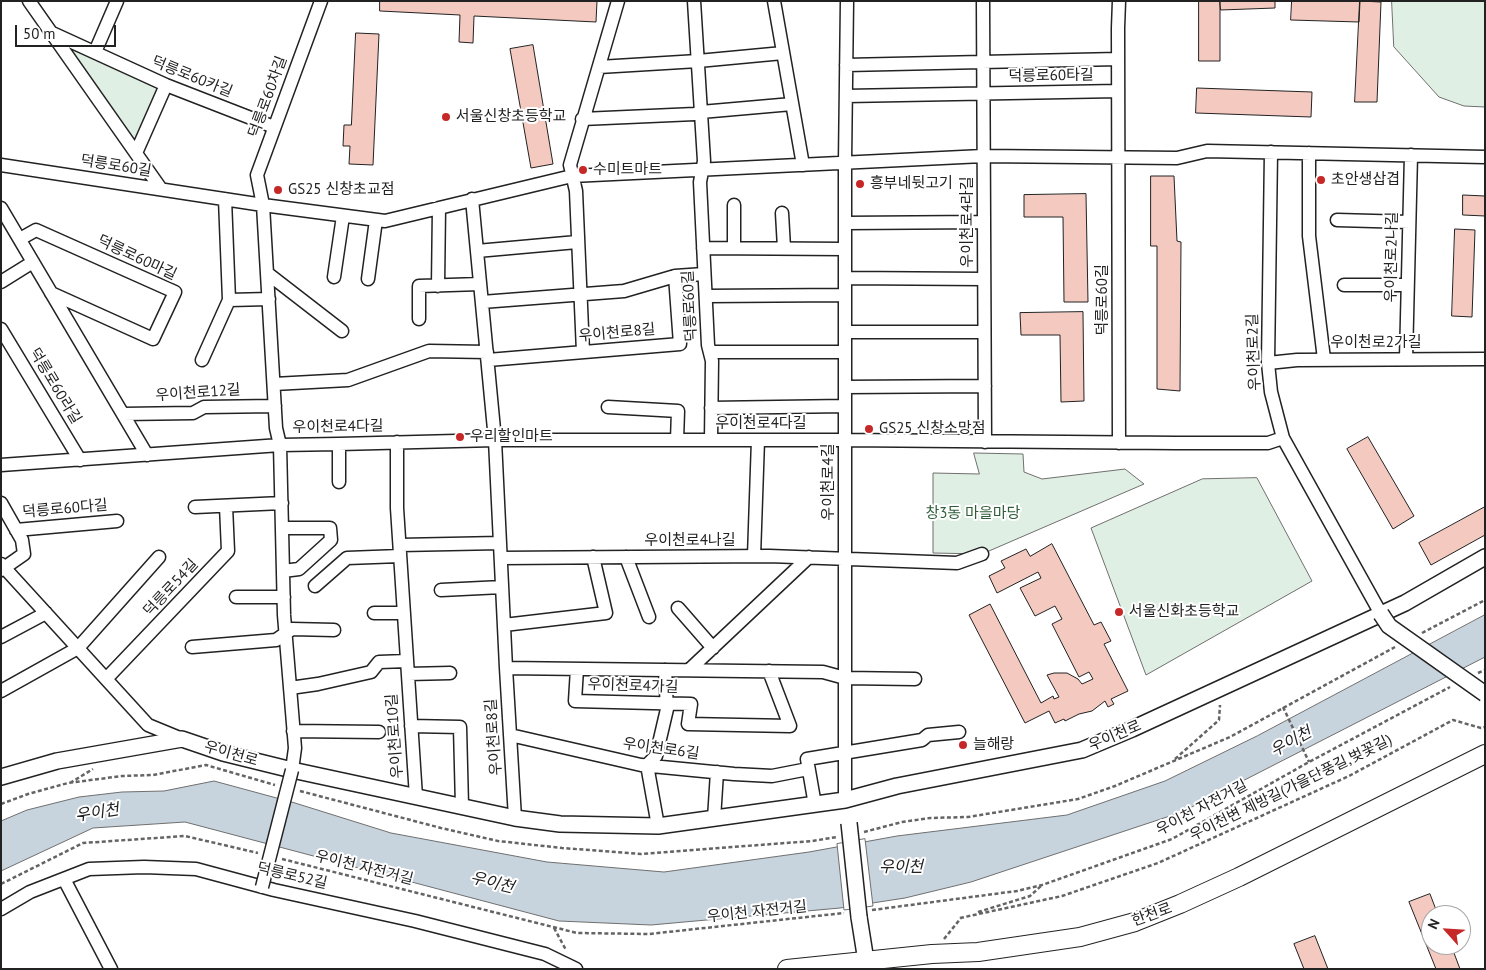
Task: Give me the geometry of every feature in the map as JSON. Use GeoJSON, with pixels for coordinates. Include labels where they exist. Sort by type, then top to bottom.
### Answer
{"type":"FeatureCollection","features":[{"type":"Feature","properties":{"kind":"main road","name":"한천로"},"geometry":{"type":"LineString","coordinates":[[788,969],[868,965],[932,954],[978,952],[1080,937],[1149,917],[1193,899],[1304,846],[1485,754]]}},
{"type":"Feature","properties":{"kind":"street"},"geometry":{"type":"LineString","coordinates":[[29,1],[161,189]]}},
{"type":"Feature","properties":{"kind":"street"},"geometry":{"type":"LineString","coordinates":[[95,52],[117,1]]}},
{"type":"Feature","properties":{"kind":"street","name":"덕릉로60차길"},"geometry":{"type":"LineString","coordinates":[[263,205],[258,175],[321,1]]}},
{"type":"Feature","properties":{"kind":"street"},"geometry":{"type":"LineString","coordinates":[[583,352],[576,191],[570,165],[618,1]]}},
{"type":"Feature","properties":{"kind":"street","name":"덕릉로60길"},"geometry":{"type":"LineString","coordinates":[[694,1],[704,160],[700,182],[704,274],[712,361],[711,440]]}},
{"type":"Feature","properties":{"kind":"street"},"geometry":{"type":"LineString","coordinates":[[774,1],[804,164]]}},
{"type":"Feature","properties":{"kind":"street"},"geometry":{"type":"LineString","coordinates":[[845,162],[847,1]]}},
{"type":"Feature","properties":{"kind":"street","name":"우이천로4라길"},"geometry":{"type":"LineString","coordinates":[[983,1],[985,442]]}},
{"type":"Feature","properties":{"kind":"street"},"geometry":{"type":"LineString","coordinates":[[1118,156],[1120,1]]}},
{"type":"Feature","properties":{"kind":"street","name":"덕릉로60카길"},"geometry":{"type":"LineString","coordinates":[[50,32],[166,85],[274,127]]}},
{"type":"Feature","properties":{"kind":"street"},"geometry":{"type":"LineString","coordinates":[[599,67],[698,61],[783,53]]}},
{"type":"Feature","properties":{"kind":"street","name":"덕릉로60타길"},"geometry":{"type":"LineString","coordinates":[[983,62],[1118,58]]}},
{"type":"Feature","properties":{"kind":"street"},"geometry":{"type":"LineString","coordinates":[[846,65],[983,62]]}},
{"type":"Feature","properties":{"kind":"street"},"geometry":{"type":"LineString","coordinates":[[136,153],[166,85]]}},
{"type":"Feature","properties":{"kind":"street","name":"덕릉로60타길"},"geometry":{"type":"LineString","coordinates":[[983,93],[1118,91]]}},
{"type":"Feature","properties":{"kind":"street"},"geometry":{"type":"LineString","coordinates":[[846,96],[983,93]]}},
{"type":"Feature","properties":{"kind":"street"},"geometry":{"type":"LineString","coordinates":[[582,120],[695,114],[792,104]]}},
{"type":"Feature","properties":{"kind":"street","name":"덕릉로60길"},"geometry":{"type":"LineString","coordinates":[[1,165],[263,205],[385,221],[572,176],[984,156],[1177,158],[1207,151],[1485,156]]}},
{"type":"Feature","properties":{"kind":"street","name":"우이천로2길"},"geometry":{"type":"LineString","coordinates":[[1271,152],[1268,363],[1271,392],[1283,438],[1381,614]]}},
{"type":"Feature","properties":{"kind":"street"},"geometry":{"type":"LineString","coordinates":[[1309,153],[1309,236],[1324,359]]}},
{"type":"Feature","properties":{"kind":"street","name":"우이천로2나길"},"geometry":{"type":"LineString","coordinates":[[1406,359],[1411,155]]}},
{"type":"Feature","properties":{"kind":"street","name":"덕릉로60길"},"geometry":{"type":"LineString","coordinates":[[1118,156],[1119,443]]}},
{"type":"Feature","properties":{"kind":"street","name":"우이천로4길"},"geometry":{"type":"LineString","coordinates":[[845,162],[845,800]]}},
{"type":"Feature","properties":{"kind":"street"},"geometry":{"type":"LineString","coordinates":[[202,360],[229,300],[225,199]]}},
{"type":"Feature","properties":{"kind":"street","name":"우이천로8길"},"geometry":{"type":"LineString","coordinates":[[472,199],[495,440],[515,818]]}},
{"type":"Feature","properties":{"kind":"street"},"geometry":{"type":"LineString","coordinates":[[262,887],[292,770],[295,748],[285,633],[280,445],[276,428],[263,205]]}},
{"type":"Feature","properties":{"kind":"street"},"geometry":{"type":"LineString","coordinates":[[734,205],[734,248]]}},
{"type":"Feature","properties":{"kind":"street"},"geometry":{"type":"LineString","coordinates":[[1,208],[147,454]]}},
{"type":"Feature","properties":{"kind":"street"},"geometry":{"type":"LineString","coordinates":[[438,286],[439,208]]}},
{"type":"Feature","properties":{"kind":"street"},"geometry":{"type":"LineString","coordinates":[[782,213],[784,248]]}},
{"type":"Feature","properties":{"kind":"street"},"geometry":{"type":"LineString","coordinates":[[334,276],[343,216]]}},
{"type":"Feature","properties":{"kind":"street"},"geometry":{"type":"LineString","coordinates":[[368,280],[376,220]]}},
{"type":"Feature","properties":{"kind":"street"},"geometry":{"type":"LineString","coordinates":[[1337,220],[1409,222]]}},
{"type":"Feature","properties":{"kind":"street"},"geometry":{"type":"LineString","coordinates":[[845,224],[984,222]]}},
{"type":"Feature","properties":{"kind":"street","name":"덕릉로60마길"},"geometry":{"type":"LineString","coordinates":[[20,239],[36,230],[175,292],[153,339],[51,293]]}},
{"type":"Feature","properties":{"kind":"street"},"geometry":{"type":"LineString","coordinates":[[477,251],[577,242]]}},
{"type":"Feature","properties":{"kind":"street"},"geometry":{"type":"LineString","coordinates":[[703,248],[845,249]]}},
{"type":"Feature","properties":{"kind":"street"},"geometry":{"type":"LineString","coordinates":[[1,282],[33,262]]}},
{"type":"Feature","properties":{"kind":"street"},"geometry":{"type":"LineString","coordinates":[[267,273],[342,331]]}},
{"type":"Feature","properties":{"kind":"street"},"geometry":{"type":"LineString","coordinates":[[482,302],[624,291],[675,276],[704,274]]}},
{"type":"Feature","properties":{"kind":"street","name":"우이천로8길"},"geometry":{"type":"LineString","coordinates":[[274,384],[348,380],[429,352],[487,356],[583,352],[680,344],[675,276]]}},
{"type":"Feature","properties":{"kind":"street"},"geometry":{"type":"LineString","coordinates":[[845,278],[984,279]]}},
{"type":"Feature","properties":{"kind":"street"},"geometry":{"type":"LineString","coordinates":[[419,319],[419,286],[480,284]]}},
{"type":"Feature","properties":{"kind":"street"},"geometry":{"type":"LineString","coordinates":[[1344,285],[1407,285]]}},
{"type":"Feature","properties":{"kind":"street"},"geometry":{"type":"LineString","coordinates":[[706,296],[845,295]]}},
{"type":"Feature","properties":{"kind":"street"},"geometry":{"type":"LineString","coordinates":[[229,300],[269,300]]}},
{"type":"Feature","properties":{"kind":"street","name":"덕릉로60라길"},"geometry":{"type":"LineString","coordinates":[[1,329],[80,460]]}},
{"type":"Feature","properties":{"kind":"street"},"geometry":{"type":"LineString","coordinates":[[845,332],[984,332]]}},
{"type":"Feature","properties":{"kind":"street"},"geometry":{"type":"LineString","coordinates":[[710,352],[845,352]]}},
{"type":"Feature","properties":{"kind":"street","name":"우이천로2가길"},"geometry":{"type":"LineString","coordinates":[[1268,363],[1324,359],[1485,359]]}},
{"type":"Feature","properties":{"kind":"street"},"geometry":{"type":"LineString","coordinates":[[845,387],[985,386]]}},
{"type":"Feature","properties":{"kind":"street","name":"우이천로12길"},"geometry":{"type":"LineString","coordinates":[[123,414],[193,413],[204,407],[275,406]]}},
{"type":"Feature","properties":{"kind":"street"},"geometry":{"type":"LineString","coordinates":[[711,408],[845,406]]}},
{"type":"Feature","properties":{"kind":"street"},"geometry":{"type":"LineString","coordinates":[[608,408],[678,412],[677,440]]}},
{"type":"Feature","properties":{"kind":"street"},"geometry":{"type":"LineString","coordinates":[[845,440],[1268,443],[1283,438]]}},
{"type":"Feature","properties":{"kind":"street","name":"우이천로4다길"},"geometry":{"type":"LineString","coordinates":[[1,465],[280,445],[495,440],[845,440]]}},
{"type":"Feature","properties":{"kind":"street","name":"우이천로4나길"},"geometry":{"type":"LineString","coordinates":[[754,556],[758,440]]}},
{"type":"Feature","properties":{"kind":"street","name":"우이천로10길"},"geometry":{"type":"LineString","coordinates":[[397,442],[397,508],[416,797]]}},
{"type":"Feature","properties":{"kind":"street"},"geometry":{"type":"LineString","coordinates":[[339,444],[339,482]]}},
{"type":"Feature","properties":{"kind":"street"},"geometry":{"type":"LineString","coordinates":[[195,508],[282,503]]}},
{"type":"Feature","properties":{"kind":"street","name":"덕릉로60다길"},"geometry":{"type":"LineString","coordinates":[[1,504],[22,540],[24,554],[2,567]]}},
{"type":"Feature","properties":{"kind":"street","name":"덕릉로54길"},"geometry":{"type":"LineString","coordinates":[[106,679],[228,551],[226,506]]}},
{"type":"Feature","properties":{"kind":"street","name":"덕릉로60다길"},"geometry":{"type":"LineString","coordinates":[[16,530],[117,521]]}},
{"type":"Feature","properties":{"kind":"street"},"geometry":{"type":"LineString","coordinates":[[283,528],[330,528],[331,540],[299,569],[283,571]]}},
{"type":"Feature","properties":{"kind":"street"},"geometry":{"type":"LineString","coordinates":[[315,586],[347,558],[400,551],[500,544]]}},
{"type":"Feature","properties":{"kind":"street"},"geometry":{"type":"LineString","coordinates":[[845,558],[957,563],[982,554]]}},
{"type":"Feature","properties":{"kind":"street","name":"우이천로4나길"},"geometry":{"type":"LineString","coordinates":[[501,558],[754,556],[845,558]]}},
{"type":"Feature","properties":{"kind":"street","name":"덕릉로54길"},"geometry":{"type":"LineString","coordinates":[[1,691],[78,648],[159,557]]}},
{"type":"Feature","properties":{"kind":"street"},"geometry":{"type":"LineString","coordinates":[[504,625],[606,613],[594,557]]}},
{"type":"Feature","properties":{"kind":"street","name":"우이천로4나길"},"geometry":{"type":"LineString","coordinates":[[626,557],[649,617]]}},
{"type":"Feature","properties":{"kind":"street","name":"우이천로4가길"},"geometry":{"type":"LineString","coordinates":[[689,670],[809,557]]}},
{"type":"Feature","properties":{"kind":"street","name":"우이천로"},"geometry":{"type":"LineString","coordinates":[[1,777],[57,761],[182,739],[223,753],[292,770],[515,818],[560,824],[658,826],[814,805],[845,800],[897,786],[1082,750],[1132,729],[1405,603],[1485,557]]}},
{"type":"Feature","properties":{"kind":"street"},"geometry":{"type":"LineString","coordinates":[[2,567],[148,725],[182,739]]}},
{"type":"Feature","properties":{"kind":"street"},"geometry":{"type":"LineString","coordinates":[[441,590],[502,587]]}},
{"type":"Feature","properties":{"kind":"street"},"geometry":{"type":"LineString","coordinates":[[236,597],[284,597]]}},
{"type":"Feature","properties":{"kind":"street"},"geometry":{"type":"LineString","coordinates":[[678,608],[713,648]]}},
{"type":"Feature","properties":{"kind":"street"},"geometry":{"type":"LineString","coordinates":[[1,637],[46,613]]}},
{"type":"Feature","properties":{"kind":"street"},"geometry":{"type":"LineString","coordinates":[[374,613],[404,613]]}},
{"type":"Feature","properties":{"kind":"street"},"geometry":{"type":"LineString","coordinates":[[1381,614],[1389,626],[1485,694]]}},
{"type":"Feature","properties":{"kind":"street"},"geometry":{"type":"LineString","coordinates":[[192,647],[276,640],[292,629],[334,630]]}},
{"type":"Feature","properties":{"kind":"street"},"geometry":{"type":"LineString","coordinates":[[290,688],[318,684],[371,672],[379,662],[407,660]]}},
{"type":"Feature","properties":{"kind":"street","name":"우이천로4가길"},"geometry":{"type":"LineString","coordinates":[[506,668],[823,672],[845,678]]}},
{"type":"Feature","properties":{"kind":"street","name":"우이천로4가길"},"geometry":{"type":"LineString","coordinates":[[576,669],[575,700],[691,704],[688,724],[790,726],[769,671]]}},
{"type":"Feature","properties":{"kind":"street"},"geometry":{"type":"LineString","coordinates":[[658,826],[648,765],[656,756],[667,709],[665,670]]}},
{"type":"Feature","properties":{"kind":"street","name":"우이천로10길"},"geometry":{"type":"LineString","coordinates":[[408,674],[450,673]]}},
{"type":"Feature","properties":{"kind":"street"},"geometry":{"type":"LineString","coordinates":[[845,678],[915,679]]}},
{"type":"Feature","properties":{"kind":"street"},"geometry":{"type":"LineString","coordinates":[[134,747],[142,741],[148,725]]}},
{"type":"Feature","properties":{"kind":"street"},"geometry":{"type":"LineString","coordinates":[[411,726],[460,728],[462,806]]}},
{"type":"Feature","properties":{"kind":"street"},"geometry":{"type":"LineString","coordinates":[[293,731],[379,732]]}},
{"type":"Feature","properties":{"kind":"street"},"geometry":{"type":"LineString","coordinates":[[814,805],[808,764],[845,752],[922,740],[928,735],[959,732]]}},
{"type":"Feature","properties":{"kind":"street","name":"우이천로6길"},"geometry":{"type":"LineString","coordinates":[[510,735],[648,765],[717,772],[772,776],[808,764]]}},
{"type":"Feature","properties":{"kind":"street"},"geometry":{"type":"LineString","coordinates":[[714,819],[717,772]]}},
{"type":"Feature","properties":{"kind":"street"},"geometry":{"type":"LineString","coordinates":[[845,800],[849,823],[857,914],[868,965]]}},
{"type":"Feature","properties":{"kind":"street","name":"덕릉로52길"},"geometry":{"type":"LineString","coordinates":[[1,909],[30,892],[89,869],[144,867],[196,869],[262,887],[415,921],[545,954],[576,969]]}},
{"type":"Feature","properties":{"kind":"street"},"geometry":{"type":"LineString","coordinates":[[64,879],[110,969]]}},
{"type":"Feature","properties":{"kind":"path"},"geometry":{"type":"LineString","coordinates":[[1476,674],[1485,670]]}},
{"type":"Feature","properties":{"kind":"path","name":"우이천 자전거길"},"geometry":{"type":"LineString","coordinates":[[282,859],[576,933],[649,934],[857,914],[1018,891],[1042,885],[1172,840],[1309,762],[1458,683]]}},
{"type":"Feature","properties":{"kind":"path"},"geometry":{"type":"LineString","coordinates":[[1172,762],[1219,720],[1220,687]]}},
{"type":"Feature","properties":{"kind":"path"},"geometry":{"type":"LineString","coordinates":[[1282,707],[1309,762]]}},
{"type":"Feature","properties":{"kind":"path","name":"우이천변 제방길(가을단풍길,벚꽃길)"},"geometry":{"type":"LineString","coordinates":[[960,918],[1062,896],[1158,863],[1349,776],[1453,720],[1481,728],[1485,727]]}},
{"type":"Feature","properties":{"kind":"path"},"geometry":{"type":"LineString","coordinates":[[1,884],[83,843],[185,836],[263,855]]}},
{"type":"Feature","properties":{"kind":"path"},"geometry":{"type":"LineString","coordinates":[[932,954],[960,918],[1030,896],[1042,885]]}},
{"type":"Feature","properties":{"kind":"green space"},"geometry":{"type":"Polygon","coordinates":[[[1392,1],[1485,1],[1485,107],[1464,106],[1439,97],[1394,47],[1392,1]]]}},
{"type":"Feature","properties":{"kind":"green space"},"geometry":{"type":"Polygon","coordinates":[[[56,37],[164,86],[136,150],[56,37]]]}},
{"type":"Feature","properties":{"kind":"green space","name":"창3동 마을마당"},"geometry":{"type":"Polygon","coordinates":[[[974,453],[1023,454],[1024,472],[1042,479],[1125,469],[1144,484],[982,554],[933,553],[933,473],[979,474],[974,453]]]}},
{"type":"Feature","properties":{"kind":"green space"},"geometry":{"type":"Polygon","coordinates":[[[1257,478],[1312,581],[1146,675],[1091,528],[1202,479],[1257,478]]]}},
{"type":"Feature","properties":{"kind":"water","name":"우이천"},"geometry":{"type":"Polygon","coordinates":[[[1485,615],[1485,657],[1182,812],[971,882],[905,898],[840,908],[651,925],[559,921],[185,822],[93,828],[1,871],[1,821],[27,810],[79,797],[122,792],[164,791],[214,781],[295,803],[391,833],[547,862],[664,872],[809,852],[897,836],[1067,815],[1165,781],[1257,736],[1485,615]]]}},
{"type":"Feature","properties":{"kind":"pier"},"geometry":{"type":"Polygon","coordinates":[[[865,839],[873,906],[844,910],[837,844],[865,839]]]}},
{"type":"Feature","properties":{"kind":"building"},"geometry":{"type":"Polygon","coordinates":[[[380,1],[597,1],[596,22],[474,16],[473,43],[459,42],[460,15],[380,11],[380,1]]]}},
{"type":"Feature","properties":{"kind":"building"},"geometry":{"type":"Polygon","coordinates":[[[1199,1],[1220,1],[1220,61],[1199,61],[1199,1]]]}},
{"type":"Feature","properties":{"kind":"building"},"geometry":{"type":"Polygon","coordinates":[[[1220,1],[1275,1],[1275,8],[1221,10],[1220,1]]]}},
{"type":"Feature","properties":{"kind":"building"},"geometry":{"type":"Polygon","coordinates":[[[1292,1],[1360,1],[1359,22],[1291,20],[1292,1]]]}},
{"type":"Feature","properties":{"kind":"building"},"geometry":{"type":"Polygon","coordinates":[[[1360,1],[1381,2],[1377,102],[1355,102],[1360,1]]]}},
{"type":"Feature","properties":{"kind":"building"},"geometry":{"type":"Polygon","coordinates":[[[356,33],[379,34],[373,165],[349,164],[350,146],[343,146],[344,125],[351,125],[356,33]]]}},
{"type":"Feature","properties":{"kind":"building"},"geometry":{"type":"Polygon","coordinates":[[[533,45],[553,164],[531,168],[510,49],[533,45]]]}},
{"type":"Feature","properties":{"kind":"building"},"geometry":{"type":"Polygon","coordinates":[[[1197,88],[1312,92],[1311,117],[1196,113],[1197,88]]]}},
{"type":"Feature","properties":{"kind":"building"},"geometry":{"type":"Polygon","coordinates":[[[1151,176],[1174,176],[1177,241],[1181,242],[1180,391],[1157,389],[1157,246],[1151,246],[1151,176]]]}},
{"type":"Feature","properties":{"kind":"building"},"geometry":{"type":"Polygon","coordinates":[[[1086,194],[1088,302],[1064,302],[1063,217],[1024,217],[1024,195],[1086,194]]]}},
{"type":"Feature","properties":{"kind":"building"},"geometry":{"type":"Polygon","coordinates":[[[1463,195],[1485,196],[1485,216],[1463,215],[1463,195]]]}},
{"type":"Feature","properties":{"kind":"building"},"geometry":{"type":"Polygon","coordinates":[[[1455,229],[1475,230],[1472,317],[1452,316],[1455,229]]]}},
{"type":"Feature","properties":{"kind":"building"},"geometry":{"type":"Polygon","coordinates":[[[1083,312],[1084,401],[1061,402],[1060,335],[1021,335],[1020,313],[1083,312]]]}},
{"type":"Feature","properties":{"kind":"building"},"geometry":{"type":"Polygon","coordinates":[[[1368,437],[1414,516],[1393,529],[1347,449],[1368,437]]]}},
{"type":"Feature","properties":{"kind":"building"},"geometry":{"type":"Polygon","coordinates":[[[1485,507],[1485,535],[1431,565],[1419,543],[1485,507]]]}},
{"type":"Feature","properties":{"kind":"building"},"geometry":{"type":"Polygon","coordinates":[[[1052,544],[1094,625],[1101,622],[1111,641],[1104,644],[1128,691],[1111,699],[1114,704],[1108,707],[1105,701],[1092,711],[1079,714],[1065,721],[1064,719],[1055,723],[1049,711],[1025,723],[969,615],[990,604],[1041,703],[1053,696],[1054,699],[1059,697],[1047,675],[1067,673],[1078,679],[1082,684],[1093,679],[1089,672],[1079,677],[1052,624],[1062,619],[1055,606],[1035,616],[1020,588],[1041,578],[1038,572],[997,593],[989,576],[1005,568],[1001,561],[1026,549],[1030,556],[1052,544]]]}},
{"type":"Feature","properties":{"kind":"building"},"geometry":{"type":"Polygon","coordinates":[[[1430,894],[1434,905],[1421,905],[1421,932],[1409,902],[1430,894]]]}},
{"type":"Feature","properties":{"kind":"building"},"geometry":{"type":"Polygon","coordinates":[[[1315,936],[1328,969],[1304,969],[1294,944],[1315,936]]]}},
{"type":"Feature","properties":{"kind":"building"},"geometry":{"type":"Polygon","coordinates":[[[1430,955],[1455,955],[1460,969],[1436,969],[1430,955]]]}},
{"type":"Feature","properties":{"kind":"place","name":"서울신창초등학교"},"geometry":{"type":"Point","coordinates":[446,117]}},
{"type":"Feature","properties":{"kind":"place","name":"수미트마트"},"geometry":{"type":"Point","coordinates":[583,170]}},
{"type":"Feature","properties":{"kind":"place","name":"초안생삽겹"},"geometry":{"type":"Point","coordinates":[1321,180]}},
{"type":"Feature","properties":{"kind":"place","name":"흥부네뒷고기"},"geometry":{"type":"Point","coordinates":[860,184]}},
{"type":"Feature","properties":{"kind":"place","name":"GS25 신창초교점"},"geometry":{"type":"Point","coordinates":[278,190]}},
{"type":"Feature","properties":{"kind":"place","name":"GS25 신창소망점"},"geometry":{"type":"Point","coordinates":[869,429]}},
{"type":"Feature","properties":{"kind":"place","name":"우리할인마트"},"geometry":{"type":"Point","coordinates":[460,437]}},
{"type":"Feature","properties":{"kind":"place","name":"서울신화초등학교"},"geometry":{"type":"Point","coordinates":[1119,612]}},
{"type":"Feature","properties":{"kind":"place","name":"늘해랑"},"geometry":{"type":"Point","coordinates":[963,745]}}]}
